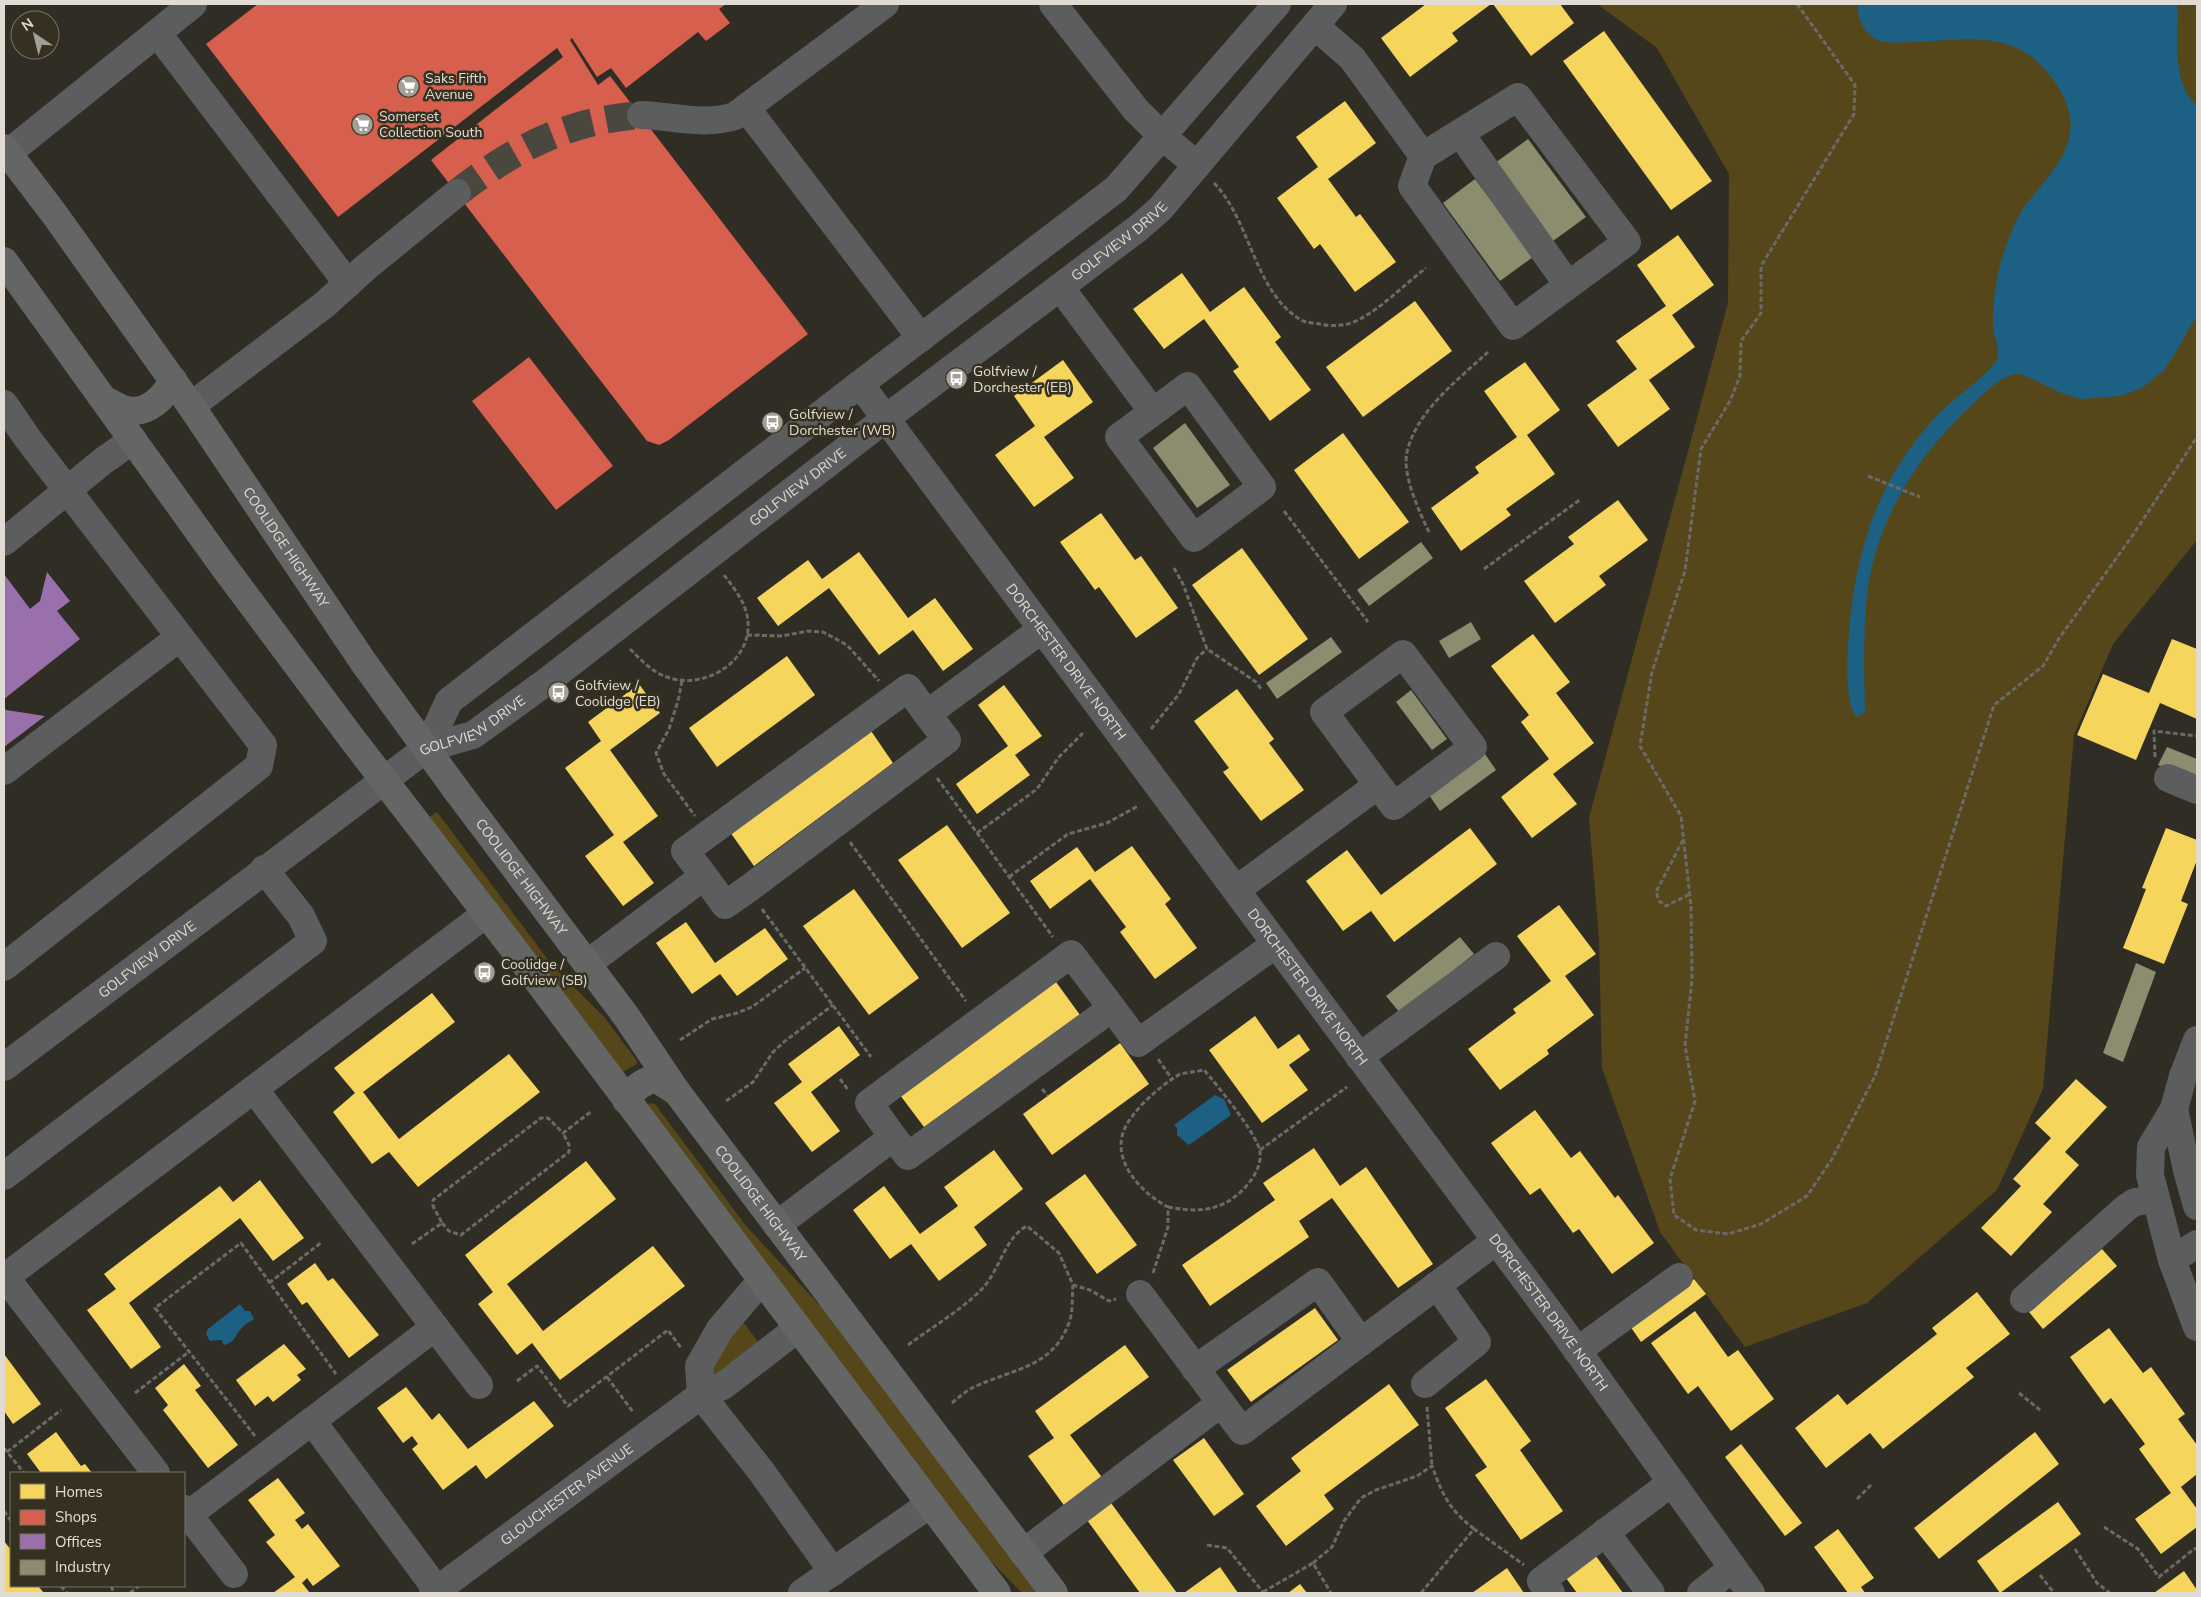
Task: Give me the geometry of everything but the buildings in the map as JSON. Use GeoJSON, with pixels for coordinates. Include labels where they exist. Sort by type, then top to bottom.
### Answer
{"type":"FeatureCollection","features":[{"type":"Feature","properties":{"kind":"main road","name":"COOLIDGE HIGHWAY"},"geometry":{"type":"LineString","coordinates":[[6,151],[173,380],[364,663],[427,748],[456,791],[626,1016],[677,1092],[1054,1593]]}},
{"type":"Feature","properties":{"kind":"main road"},"geometry":{"type":"LineString","coordinates":[[4,261],[235,582],[350,736],[487,913],[761,1281],[997,1593]]}},
{"type":"Feature","properties":{"kind":"main road"},"geometry":{"type":"LineString","coordinates":[[105,400],[127,410],[139,410],[159,401],[168,391],[173,380]]}},
{"type":"Feature","properties":{"kind":"main road"},"geometry":{"type":"LineString","coordinates":[[626,1100],[642,1082],[655,1078],[677,1092]]}},
{"type":"Feature","properties":{"kind":"street"},"geometry":{"type":"LineString","coordinates":[[6,151],[158,34],[193,4]]}},
{"type":"Feature","properties":{"kind":"street"},"geometry":{"type":"LineString","coordinates":[[641,115],[697,121],[722,120],[747,109],[885,4]]}},
{"type":"Feature","properties":{"kind":"street"},"geometry":{"type":"LineString","coordinates":[[1053,4],[1136,110],[1203,172]]}},
{"type":"Feature","properties":{"kind":"street","name":"GOLFVIEW DRIVE"},"geometry":{"type":"LineString","coordinates":[[427,748],[449,701],[1116,189],[1277,4]]}},
{"type":"Feature","properties":{"kind":"street","name":"GOLFVIEW DRIVE"},"geometry":{"type":"LineString","coordinates":[[4,1067],[264,869],[427,748],[474,735],[546,682],[885,419],[1151,218],[1203,172],[1334,4]]}},
{"type":"Feature","properties":{"kind":"street"},"geometry":{"type":"LineString","coordinates":[[1315,26],[1352,58],[1424,156]]}},
{"type":"Feature","properties":{"kind":"street"},"geometry":{"type":"LineString","coordinates":[[158,34],[348,284]]}},
{"type":"Feature","properties":{"kind":"street"},"geometry":{"type":"LineString","coordinates":[[1518,97],[1627,242],[1513,326],[1412,186],[1424,156],[1518,97]]}},
{"type":"Feature","properties":{"kind":"street"},"geometry":{"type":"LineString","coordinates":[[747,109],[921,338]]}},
{"type":"Feature","properties":{"kind":"street"},"geometry":{"type":"LineString","coordinates":[[1460,133],[1568,285]]}},
{"type":"Feature","properties":{"kind":"street"},"geometry":{"type":"LineString","coordinates":[[191,406],[324,305],[457,193]]}},
{"type":"Feature","properties":{"kind":"street"},"geometry":{"type":"LineString","coordinates":[[1060,287],[1153,412]]}},
{"type":"Feature","properties":{"kind":"street","name":"DORCHESTER DRIVE NORTH"},"geometry":{"type":"LineString","coordinates":[[860,384],[1577,1350],[1751,1593]]}},
{"type":"Feature","properties":{"kind":"street"},"geometry":{"type":"LineString","coordinates":[[1188,386],[1262,487],[1194,538],[1119,437],[1153,412],[1188,386]]}},
{"type":"Feature","properties":{"kind":"street"},"geometry":{"type":"LineString","coordinates":[[4,404],[68,491],[264,745],[259,766],[4,967]]}},
{"type":"Feature","properties":{"kind":"street"},"geometry":{"type":"LineString","coordinates":[[4,542],[103,461],[133,440]]}},
{"type":"Feature","properties":{"kind":"street"},"geometry":{"type":"LineString","coordinates":[[927,714],[1042,630]]}},
{"type":"Feature","properties":{"kind":"street"},"geometry":{"type":"LineString","coordinates":[[4,771],[180,637]]}},
{"type":"Feature","properties":{"kind":"street"},"geometry":{"type":"LineString","coordinates":[[1402,654],[1472,747],[1394,806],[1378,785],[1324,712],[1402,654]]}},
{"type":"Feature","properties":{"kind":"street"},"geometry":{"type":"LineString","coordinates":[[908,688],[947,740],[725,905],[704,876],[685,851],[908,688]]}},
{"type":"Feature","properties":{"kind":"street"},"geometry":{"type":"LineString","coordinates":[[2168,778],[2197,790]]}},
{"type":"Feature","properties":{"kind":"street"},"geometry":{"type":"LineString","coordinates":[[1236,890],[1378,785]]}},
{"type":"Feature","properties":{"kind":"street"},"geometry":{"type":"LineString","coordinates":[[4,1176],[313,941],[301,916],[264,869]]}},
{"type":"Feature","properties":{"kind":"street"},"geometry":{"type":"LineString","coordinates":[[587,964],[704,876]]}},
{"type":"Feature","properties":{"kind":"street"},"geometry":{"type":"LineString","coordinates":[[155,1472],[5,1278],[487,913]]}},
{"type":"Feature","properties":{"kind":"street"},"geometry":{"type":"LineString","coordinates":[[1112,1008],[908,1156],[869,1103],[1071,954],[1112,1008],[1138,1043],[1276,944]]}},
{"type":"Feature","properties":{"kind":"street"},"geometry":{"type":"LineString","coordinates":[[1360,1057],[1496,956]]}},
{"type":"Feature","properties":{"kind":"street"},"geometry":{"type":"LineString","coordinates":[[2197,1040],[2183,1076],[2174,1109],[2151,1147],[2150,1175],[2172,1260],[2197,1328]]}},
{"type":"Feature","properties":{"kind":"street"},"geometry":{"type":"LineString","coordinates":[[254,1089],[479,1385]]}},
{"type":"Feature","properties":{"kind":"street"},"geometry":{"type":"LineString","coordinates":[[2174,1109],[2186,1170],[2197,1206]]}},
{"type":"Feature","properties":{"kind":"street"},"geometry":{"type":"LineString","coordinates":[[777,1225],[893,1137]]}},
{"type":"Feature","properties":{"kind":"street"},"geometry":{"type":"LineString","coordinates":[[2024,1299],[2127,1207],[2135,1202],[2155,1199]]}},
{"type":"Feature","properties":{"kind":"street"},"geometry":{"type":"LineString","coordinates":[[1140,1294],[1242,1431],[1496,1241]]}},
{"type":"Feature","properties":{"kind":"street"},"geometry":{"type":"LineString","coordinates":[[2172,1260],[2197,1244]]}},
{"type":"Feature","properties":{"kind":"street"},"geometry":{"type":"LineString","coordinates":[[1577,1350],[1679,1277]]}},
{"type":"Feature","properties":{"kind":"street"},"geometry":{"type":"LineString","coordinates":[[761,1281],[720,1329],[699,1366],[701,1395],[761,1471],[833,1572]]}},
{"type":"Feature","properties":{"kind":"street"},"geometry":{"type":"LineString","coordinates":[[1195,1369],[1318,1282],[1361,1342]]}},
{"type":"Feature","properties":{"kind":"street"},"geometry":{"type":"LineString","coordinates":[[1425,1384],[1478,1342],[1437,1285]]}},
{"type":"Feature","properties":{"kind":"street"},"geometry":{"type":"LineString","coordinates":[[234,1574],[186,1512],[269,1454],[435,1327]]}},
{"type":"Feature","properties":{"kind":"street","name":"GLOUCHESTER AVENUE"},"geometry":{"type":"LineString","coordinates":[[435,1592],[701,1395],[723,1386],[797,1329]]}},
{"type":"Feature","properties":{"kind":"street"},"geometry":{"type":"LineString","coordinates":[[1023,1553],[1221,1403]]}},
{"type":"Feature","properties":{"kind":"street"},"geometry":{"type":"LineString","coordinates":[[312,1422],[435,1592]]}},
{"type":"Feature","properties":{"kind":"street"},"geometry":{"type":"LineString","coordinates":[[1546,1587],[1605,1532],[1671,1483]]}},
{"type":"Feature","properties":{"kind":"street"},"geometry":{"type":"LineString","coordinates":[[802,1593],[930,1504]]}},
{"type":"Feature","properties":{"kind":"street"},"geometry":{"type":"LineString","coordinates":[[1605,1532],[1650,1593]]}},
{"type":"Feature","properties":{"kind":"street"},"geometry":{"type":"LineString","coordinates":[[1701,1593],[1733,1568]]}},
{"type":"Feature","properties":{"kind":"path"},"geometry":{"type":"LineString","coordinates":[[1796,4],[1854,85],[1854,114],[1761,266],[1761,313],[1741,341],[1740,376],[1730,401],[1701,450],[1686,571],[1652,672],[1640,746],[1681,816],[1684,840],[1690,894],[1692,980],[1685,1046],[1695,1101],[1670,1179],[1674,1215],[1696,1230],[1728,1234],[1761,1224],[1807,1196],[1832,1159],[1875,1076],[1994,705],[2043,666],[2058,640],[2135,532],[2197,437]]}},
{"type":"Feature","properties":{"kind":"path"},"geometry":{"type":"LineString","coordinates":[[1203,172],[1226,195],[1241,222],[1266,280],[1285,305],[1302,320],[1333,327],[1359,320],[1426,268]]}},
{"type":"Feature","properties":{"kind":"path"},"geometry":{"type":"LineString","coordinates":[[1429,532],[1417,507],[1409,481],[1407,453],[1418,424],[1440,397],[1488,352]]}},
{"type":"Feature","properties":{"kind":"path"},"geometry":{"type":"LineString","coordinates":[[1868,476],[1920,497]]}},
{"type":"Feature","properties":{"kind":"path"},"geometry":{"type":"LineString","coordinates":[[1484,569],[1581,499]]}},
{"type":"Feature","properties":{"kind":"path"},"geometry":{"type":"LineString","coordinates":[[1284,511],[1368,622]]}},
{"type":"Feature","properties":{"kind":"path"},"geometry":{"type":"LineString","coordinates":[[1174,568],[1183,584],[1207,649],[1256,682],[1262,690]]}},
{"type":"Feature","properties":{"kind":"path"},"geometry":{"type":"LineString","coordinates":[[626,645],[656,672],[668,678],[682,681],[716,675],[726,669],[748,635],[748,622],[745,609],[737,591],[721,571]]}},
{"type":"Feature","properties":{"kind":"path"},"geometry":{"type":"LineString","coordinates":[[748,635],[782,636],[808,631],[823,632],[847,644],[872,672]]}},
{"type":"Feature","properties":{"kind":"path"},"geometry":{"type":"LineString","coordinates":[[1151,729],[1179,694],[1197,658],[1207,649]]}},
{"type":"Feature","properties":{"kind":"path"},"geometry":{"type":"LineString","coordinates":[[682,681],[678,702],[669,729],[656,752],[664,774],[689,808]]}},
{"type":"Feature","properties":{"kind":"path"},"geometry":{"type":"LineString","coordinates":[[2168,778],[2156,772],[2154,731],[2197,736]]}},
{"type":"Feature","properties":{"kind":"path"},"geometry":{"type":"LineString","coordinates":[[977,833],[1037,789],[1058,758],[1083,733]]}},
{"type":"Feature","properties":{"kind":"path"},"geometry":{"type":"LineString","coordinates":[[940,784],[1048,931]]}},
{"type":"Feature","properties":{"kind":"path"},"geometry":{"type":"LineString","coordinates":[[1008,877],[1068,834],[1107,823],[1138,806]]}},
{"type":"Feature","properties":{"kind":"path"},"geometry":{"type":"LineString","coordinates":[[1684,840],[1656,892],[1659,901],[1666,906],[1690,894]]}},
{"type":"Feature","properties":{"kind":"path"},"geometry":{"type":"LineString","coordinates":[[854,848],[962,995]]}},
{"type":"Feature","properties":{"kind":"path"},"geometry":{"type":"LineString","coordinates":[[766,914],[871,1057]]}},
{"type":"Feature","properties":{"kind":"path"},"geometry":{"type":"LineString","coordinates":[[680,1040],[712,1019],[752,1007],[806,968]]}},
{"type":"Feature","properties":{"kind":"path"},"geometry":{"type":"LineString","coordinates":[[726,1101],[753,1082],[773,1052],[784,1041],[832,1005]]}},
{"type":"Feature","properties":{"kind":"path"},"geometry":{"type":"LineString","coordinates":[[1163,1067],[1172,1079]]}},
{"type":"Feature","properties":{"kind":"path"},"geometry":{"type":"LineString","coordinates":[[1204,1070],[1249,1130],[1260,1150],[1260,1162],[1248,1183],[1218,1206],[1205,1209],[1168,1207],[1154,1200],[1134,1180],[1127,1168],[1122,1143],[1124,1130],[1134,1114],[1172,1079],[1180,1074],[1204,1070]]}},
{"type":"Feature","properties":{"kind":"path"},"geometry":{"type":"LineString","coordinates":[[1260,1150],[1347,1087]]}},
{"type":"Feature","properties":{"kind":"path"},"geometry":{"type":"LineString","coordinates":[[563,1133],[592,1111]]}},
{"type":"Feature","properties":{"kind":"path"},"geometry":{"type":"LineString","coordinates":[[540,1118],[548,1118],[563,1133],[569,1145],[569,1152],[461,1235],[449,1231],[433,1206],[433,1200],[540,1118]]}},
{"type":"Feature","properties":{"kind":"path"},"geometry":{"type":"LineString","coordinates":[[1074,1285],[1090,1290],[1109,1301],[1140,1294],[1156,1267],[1168,1227],[1168,1207]]}},
{"type":"Feature","properties":{"kind":"path"},"geometry":{"type":"LineString","coordinates":[[412,1244],[442,1222]]}},
{"type":"Feature","properties":{"kind":"path"},"geometry":{"type":"LineString","coordinates":[[908,1345],[980,1291],[993,1276],[1016,1232],[1027,1226],[1060,1253],[1074,1285],[1068,1325],[1062,1339],[1047,1357],[1022,1370],[972,1388],[952,1403]]}},
{"type":"Feature","properties":{"kind":"path"},"geometry":{"type":"LineString","coordinates":[[269,1283],[322,1242]]}},
{"type":"Feature","properties":{"kind":"path"},"geometry":{"type":"LineString","coordinates":[[269,1454],[155,1308],[241,1243],[350,1392]]}},
{"type":"Feature","properties":{"kind":"path"},"geometry":{"type":"LineString","coordinates":[[517,1381],[537,1366],[568,1406],[668,1330],[684,1352]]}},
{"type":"Feature","properties":{"kind":"path"},"geometry":{"type":"LineString","coordinates":[[135,1393],[190,1352]]}},
{"type":"Feature","properties":{"kind":"path"},"geometry":{"type":"LineString","coordinates":[[607,1377],[633,1412]]}},
{"type":"Feature","properties":{"kind":"path"},"geometry":{"type":"LineString","coordinates":[[1425,1384],[1432,1466],[1454,1513],[1514,1557],[1546,1587]]}},
{"type":"Feature","properties":{"kind":"path"},"geometry":{"type":"LineString","coordinates":[[2019,1394],[2040,1410]]}},
{"type":"Feature","properties":{"kind":"path"},"geometry":{"type":"LineString","coordinates":[[7,1452],[61,1410]]}},
{"type":"Feature","properties":{"kind":"path"},"geometry":{"type":"LineString","coordinates":[[4,1448],[23,1472]]}},
{"type":"Feature","properties":{"kind":"path"},"geometry":{"type":"LineString","coordinates":[[1207,1545],[1227,1548],[1263,1593],[1313,1563],[1332,1547],[1344,1522],[1361,1498],[1376,1490],[1417,1476],[1432,1466]]}},
{"type":"Feature","properties":{"kind":"path"},"geometry":{"type":"LineString","coordinates":[[1857,1499],[1871,1485]]}},
{"type":"Feature","properties":{"kind":"path"},"geometry":{"type":"LineString","coordinates":[[2104,1527],[2138,1549],[2159,1577],[2194,1549],[2197,1549]]}},
{"type":"Feature","properties":{"kind":"path"},"geometry":{"type":"LineString","coordinates":[[1421,1593],[1474,1529]]}},
{"type":"Feature","properties":{"kind":"path"},"geometry":{"type":"LineString","coordinates":[[2075,1548],[2097,1583],[2110,1593]]}},
{"type":"Feature","properties":{"kind":"path"},"geometry":{"type":"LineString","coordinates":[[1313,1563],[1331,1593]]}},
{"type":"Feature","properties":{"kind":"path"},"geometry":{"type":"LineString","coordinates":[[2040,1575],[2054,1593]]}},
{"type":"Feature","properties":{"kind":"shaded area"},"geometry":{"type":"Polygon","coordinates":[[[1597,4],[2197,4],[2197,540],[2113,644],[2074,735],[2043,1089],[1997,1190],[1867,1303],[1745,1347],[1660,1232],[1602,1068],[1599,939],[1589,818],[1728,303],[1729,174],[1657,48],[1597,4]]]}},
{"type":"Feature","properties":{"kind":"shaded area"},"geometry":{"type":"Polygon","coordinates":[[[437,812],[552,965],[605,1018],[637,1061],[637,1064],[623,1072],[428,818],[437,812]]]}},
{"type":"Feature","properties":{"kind":"shaded area"},"geometry":{"type":"Polygon","coordinates":[[[650,1103],[655,1104],[746,1226],[825,1311],[1037,1593],[1022,1593],[982,1552],[647,1106],[650,1103]]]}},
{"type":"Feature","properties":{"kind":"shaded area"},"geometry":{"type":"Polygon","coordinates":[[[743,1322],[759,1343],[714,1377],[709,1369],[727,1338],[743,1322]]]}},
{"type":"Feature","properties":{"kind":"water"},"geometry":{"type":"Polygon","coordinates":[[[1858,4],[2177,4],[2179,71],[2188,96],[2197,106],[2197,315],[2164,370],[2142,388],[2120,396],[2081,399],[2064,394],[2021,374],[2014,374],[1986,391],[1932,448],[1902,492],[1889,516],[1879,541],[1867,594],[1864,668],[1865,712],[1857,717],[1853,712],[1849,695],[1848,647],[1855,585],[1861,555],[1870,526],[1895,472],[1912,446],[1939,413],[1996,362],[1998,348],[1993,326],[1994,305],[1996,284],[2004,254],[2022,210],[2053,171],[2062,156],[2066,148],[2071,125],[2067,104],[2060,90],[2043,67],[2023,52],[2003,43],[1980,40],[1883,42],[1877,40],[1864,28],[1859,16],[1858,4]]]}},
{"type":"Feature","properties":{"kind":"water"},"geometry":{"type":"Polygon","coordinates":[[[1215,1095],[1224,1099],[1231,1115],[1189,1145],[1177,1135],[1177,1128],[1174,1125],[1215,1095]]]}},
{"type":"Feature","properties":{"kind":"water"},"geometry":{"type":"Polygon","coordinates":[[[240,1304],[245,1311],[250,1311],[254,1319],[244,1326],[228,1344],[224,1345],[221,1340],[210,1341],[206,1334],[208,1329],[240,1304]]]}},
{"type":"Feature","properties":{"kind":"tunnel"},"geometry":{"type":"LineString","coordinates":[[457,193],[500,163],[543,139],[589,123],[641,115]]}},
{"type":"Feature","properties":{"kind":"place","name":"Saks Fifth Avenue"},"geometry":{"type":"Point","coordinates":[409,86]}},
{"type":"Feature","properties":{"kind":"place","name":"Somerset Collection South"},"geometry":{"type":"Point","coordinates":[363,124]}},
{"type":"Feature","properties":{"kind":"place","name":"Golfview / Dorchester (EB)"},"geometry":{"type":"Point","coordinates":[957,379]}},
{"type":"Feature","properties":{"kind":"place","name":"Golfview / Dorchester (WB)"},"geometry":{"type":"Point","coordinates":[773,422]}},
{"type":"Feature","properties":{"kind":"place","name":"Golfview / Coolidge (EB)"},"geometry":{"type":"Point","coordinates":[559,693]}},
{"type":"Feature","properties":{"kind":"place","name":"Coolidge / Golfview (SB)"},"geometry":{"type":"Point","coordinates":[485,972]}}]}
